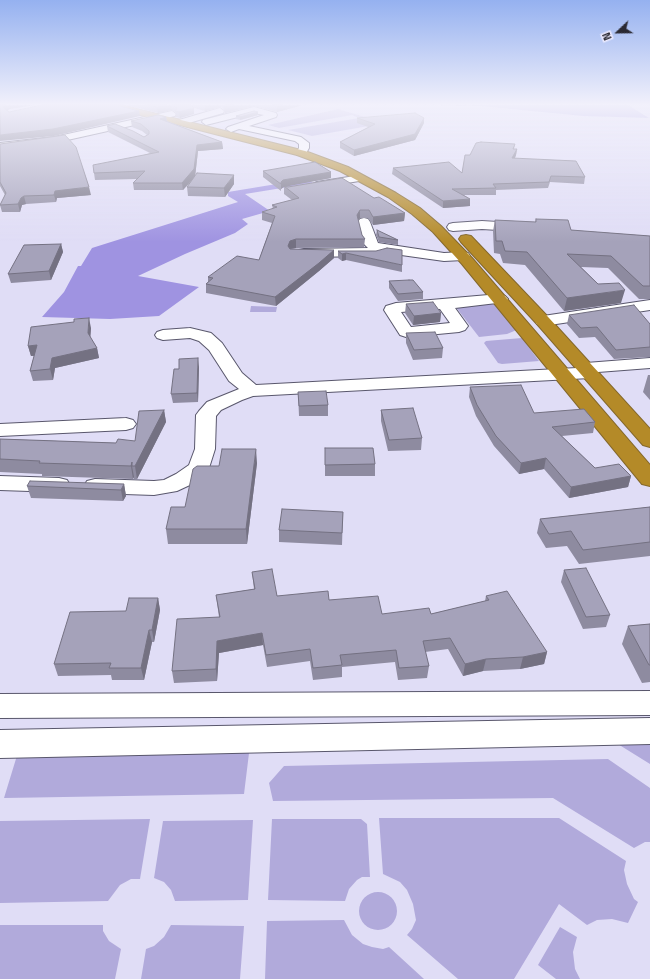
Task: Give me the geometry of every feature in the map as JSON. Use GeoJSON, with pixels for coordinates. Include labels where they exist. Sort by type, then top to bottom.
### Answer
{"type":"FeatureCollection","features":[{"type":"Feature","properties":{"kind":"highway"},"geometry":{"type":"LineString","coordinates":[[304,151],[344,169],[392,195],[416,211],[437,229],[465,258],[650,478]]}},
{"type":"Feature","properties":{"kind":"highway"},"geometry":{"type":"LineString","coordinates":[[305,151],[357,165],[419,201],[453,227],[543,321],[650,441]]}},
{"type":"Feature","properties":{"kind":"highway"},"geometry":{"type":"LineString","coordinates":[[465,258],[486,260]]}},
{"type":"Feature","properties":{"kind":"street"},"geometry":{"type":"LineString","coordinates":[[310,187],[361,178]]}},
{"type":"Feature","properties":{"kind":"street"},"geometry":{"type":"LineString","coordinates":[[364,222],[370,243],[373,246],[444,257],[465,258]]}},
{"type":"Feature","properties":{"kind":"street"},"geometry":{"type":"LineString","coordinates":[[453,227],[482,225],[514,227]]}},
{"type":"Feature","properties":{"kind":"street"},"geometry":{"type":"LineString","coordinates":[[296,253],[376,252],[385,249]]}},
{"type":"Feature","properties":{"kind":"street"},"geometry":{"type":"LineString","coordinates":[[444,304],[500,299]]}},
{"type":"Feature","properties":{"kind":"street"},"geometry":{"type":"LineString","coordinates":[[543,321],[650,305]]}},
{"type":"Feature","properties":{"kind":"street"},"geometry":{"type":"LineString","coordinates":[[163,335],[190,333],[205,337],[216,346],[235,377],[252,391]]}},
{"type":"Feature","properties":{"kind":"street"},"geometry":{"type":"LineString","coordinates":[[0,483],[154,488],[169,486],[198,468],[205,449],[206,415],[214,406],[235,396],[252,391],[563,375],[650,363]]}},
{"type":"Feature","properties":{"kind":"street"},"geometry":{"type":"LineString","coordinates":[[0,430],[126,424]]}},
{"type":"Feature","properties":{"kind":"street"},"geometry":{"type":"LineString","coordinates":[[0,706],[650,703]]}},
{"type":"Feature","properties":{"kind":"street"},"geometry":{"type":"LineString","coordinates":[[0,744],[650,731]]}},
{"type":"Feature","properties":{"kind":"shaded area"},"geometry":{"type":"Polygon","coordinates":[[[307,179],[313,183],[245,194],[270,211],[242,219],[248,224],[235,233],[138,276],[199,287],[159,316],[110,319],[42,317],[64,292],[78,266],[81,266],[92,248],[238,202],[228,196],[228,192],[307,179]]]}},
{"type":"Feature","properties":{"kind":"shaded area"},"geometry":{"type":"Polygon","coordinates":[[[489,303],[495,304],[519,329],[507,334],[479,337],[455,306],[489,303]]]}},
{"type":"Feature","properties":{"kind":"shaded area"},"geometry":{"type":"Polygon","coordinates":[[[251,306],[277,307],[276,312],[250,312],[251,306]]]}},
{"type":"Feature","properties":{"kind":"shaded area"},"geometry":{"type":"Polygon","coordinates":[[[522,338],[539,361],[498,363],[484,343],[486,341],[522,338]]]}},
{"type":"Feature","properties":{"kind":"shaded area"},"geometry":{"type":"Polygon","coordinates":[[[613,741],[650,741],[650,764],[613,741]]]}},
{"type":"Feature","properties":{"kind":"shaded area"},"geometry":{"type":"Polygon","coordinates":[[[250,745],[244,794],[4,798],[19,749],[250,745]]]}},
{"type":"Feature","properties":{"kind":"shaded area"},"geometry":{"type":"Polygon","coordinates":[[[608,759],[650,788],[650,842],[645,842],[634,848],[553,798],[273,801],[269,783],[284,766],[608,759]]]}},
{"type":"Feature","properties":{"kind":"shaded area"},"geometry":{"type":"Polygon","coordinates":[[[379,818],[559,818],[626,861],[624,870],[627,884],[634,899],[638,902],[628,923],[612,919],[597,920],[587,925],[559,904],[514,979],[458,979],[407,935],[412,929],[416,920],[413,904],[407,890],[400,882],[383,874],[379,818]]]}},
{"type":"Feature","properties":{"kind":"shaded area"},"geometry":{"type":"Polygon","coordinates":[[[150,819],[140,879],[131,879],[120,885],[108,901],[0,903],[0,821],[150,819]]]}},
{"type":"Feature","properties":{"kind":"shaded area"},"geometry":{"type":"Polygon","coordinates":[[[272,819],[361,819],[367,824],[370,877],[362,877],[357,880],[349,889],[345,901],[268,900],[272,819]]]}},
{"type":"Feature","properties":{"kind":"shaded area"},"geometry":{"type":"Polygon","coordinates":[[[253,820],[248,900],[175,901],[171,890],[164,882],[154,878],[163,821],[253,820]]]}},
{"type":"Feature","properties":{"kind":"shaded area"},"geometry":{"type":"Polygon","coordinates":[[[374,892],[382,892],[389,895],[394,900],[397,911],[394,922],[389,927],[382,930],[374,930],[367,927],[362,922],[359,915],[359,907],[362,900],[367,895],[374,892]]]}},
{"type":"Feature","properties":{"kind":"shaded area"},"geometry":{"type":"Polygon","coordinates":[[[344,920],[352,935],[363,944],[383,949],[389,947],[424,979],[265,979],[267,921],[344,920]]]}},
{"type":"Feature","properties":{"kind":"shaded area"},"geometry":{"type":"Polygon","coordinates":[[[0,925],[103,925],[103,931],[109,941],[121,949],[115,979],[0,979],[0,925]]]}},
{"type":"Feature","properties":{"kind":"shaded area"},"geometry":{"type":"Polygon","coordinates":[[[171,925],[244,926],[240,979],[141,979],[146,949],[154,946],[164,937],[171,925]]]}},
{"type":"Feature","properties":{"kind":"shaded area"},"geometry":{"type":"Polygon","coordinates":[[[560,927],[577,937],[573,952],[575,969],[580,979],[556,979],[538,965],[560,927]]]}},
{"type":"Feature","properties":{"kind":"building"},"geometry":{"type":"Polygon","coordinates":[[[0,151],[77,151],[89,187],[55,191],[54,195],[24,196],[18,204],[0,205],[6,193],[0,182],[0,151]]]}},
{"type":"Feature","properties":{"kind":"building"},"geometry":{"type":"Polygon","coordinates":[[[156,151],[196,151],[194,169],[182,183],[133,183],[145,171],[94,173],[93,165],[159,152],[156,151]]]}},
{"type":"Feature","properties":{"kind":"building"},"geometry":{"type":"Polygon","coordinates":[[[472,151],[516,151],[512,158],[576,161],[585,177],[551,176],[549,182],[493,184],[496,188],[452,189],[470,199],[443,201],[393,168],[449,162],[462,173],[465,155],[470,155],[472,151]]]}},
{"type":"Feature","properties":{"kind":"building"},"geometry":{"type":"Polygon","coordinates":[[[315,162],[331,172],[283,180],[281,184],[263,171],[315,162]]]}},
{"type":"Feature","properties":{"kind":"building"},"geometry":{"type":"Polygon","coordinates":[[[197,173],[234,175],[224,188],[187,187],[197,173]]]}},
{"type":"Feature","properties":{"kind":"building"},"geometry":{"type":"Polygon","coordinates":[[[342,178],[374,198],[379,197],[405,213],[373,217],[369,210],[360,210],[357,215],[362,235],[365,239],[296,239],[290,241],[288,246],[290,249],[334,250],[275,297],[206,284],[213,278],[208,277],[237,256],[259,260],[275,216],[262,212],[277,207],[272,205],[299,198],[284,186],[288,187],[342,178]]]}},
{"type":"Feature","properties":{"kind":"building"},"geometry":{"type":"Polygon","coordinates":[[[536,219],[568,220],[571,230],[650,236],[650,286],[643,286],[611,256],[567,254],[598,284],[619,283],[625,290],[567,298],[527,252],[505,251],[502,241],[496,241],[495,220],[536,222],[536,219]]]}},
{"type":"Feature","properties":{"kind":"building"},"geometry":{"type":"Polygon","coordinates":[[[377,230],[398,240],[379,237],[377,230]]]}},
{"type":"Feature","properties":{"kind":"building"},"geometry":{"type":"Polygon","coordinates":[[[61,244],[49,271],[8,274],[24,245],[61,244]]]}},
{"type":"Feature","properties":{"kind":"building"},"geometry":{"type":"Polygon","coordinates":[[[387,248],[402,250],[402,265],[346,253],[342,254],[338,251],[376,251],[387,248]]]}},
{"type":"Feature","properties":{"kind":"building"},"geometry":{"type":"Polygon","coordinates":[[[413,280],[423,292],[398,294],[389,281],[413,280]]]}},
{"type":"Feature","properties":{"kind":"building"},"geometry":{"type":"Polygon","coordinates":[[[433,302],[441,313],[414,316],[406,304],[433,302]]]}},
{"type":"Feature","properties":{"kind":"building"},"geometry":{"type":"Polygon","coordinates":[[[634,305],[650,324],[650,347],[616,350],[597,327],[581,328],[569,315],[634,305]]]}},
{"type":"Feature","properties":{"kind":"building"},"geometry":{"type":"Polygon","coordinates":[[[89,318],[88,333],[97,348],[52,358],[50,369],[30,371],[37,345],[28,346],[31,327],[74,322],[74,319],[89,318]]]}},
{"type":"Feature","properties":{"kind":"building"},"geometry":{"type":"Polygon","coordinates":[[[435,332],[443,348],[414,350],[406,333],[435,332]]]}},
{"type":"Feature","properties":{"kind":"building"},"geometry":{"type":"Polygon","coordinates":[[[198,358],[197,393],[171,394],[174,369],[179,369],[179,359],[198,358]]]}},
{"type":"Feature","properties":{"kind":"building"},"geometry":{"type":"Polygon","coordinates":[[[521,385],[534,413],[584,409],[595,422],[552,427],[595,468],[619,464],[631,476],[571,487],[546,458],[521,463],[496,436],[477,405],[470,387],[521,385]]]}},
{"type":"Feature","properties":{"kind":"building"},"geometry":{"type":"Polygon","coordinates":[[[326,391],[328,405],[299,406],[298,392],[326,391]]]}},
{"type":"Feature","properties":{"kind":"building"},"geometry":{"type":"Polygon","coordinates":[[[413,408],[422,438],[389,440],[381,410],[413,408]]]}},
{"type":"Feature","properties":{"kind":"building"},"geometry":{"type":"Polygon","coordinates":[[[164,410],[135,466],[132,466],[132,462],[131,466],[39,463],[40,461],[0,459],[0,439],[116,443],[118,439],[135,441],[139,411],[164,410]]]}},
{"type":"Feature","properties":{"kind":"building"},"geometry":{"type":"Polygon","coordinates":[[[325,448],[373,448],[375,464],[325,465],[325,448]]]}},
{"type":"Feature","properties":{"kind":"building"},"geometry":{"type":"Polygon","coordinates":[[[222,449],[256,449],[246,529],[166,529],[171,507],[185,507],[193,469],[197,466],[219,466],[222,449]]]}},
{"type":"Feature","properties":{"kind":"building"},"geometry":{"type":"Polygon","coordinates":[[[30,481],[124,484],[121,490],[27,486],[30,481]]]}},
{"type":"Feature","properties":{"kind":"building"},"geometry":{"type":"Polygon","coordinates":[[[650,507],[650,542],[583,550],[571,531],[549,534],[540,519],[650,507]]]}},
{"type":"Feature","properties":{"kind":"building"},"geometry":{"type":"Polygon","coordinates":[[[282,509],[343,512],[342,533],[279,530],[282,509]]]}},
{"type":"Feature","properties":{"kind":"building"},"geometry":{"type":"Polygon","coordinates":[[[586,568],[610,615],[586,617],[564,570],[586,568]]]}},
{"type":"Feature","properties":{"kind":"building"},"geometry":{"type":"Polygon","coordinates":[[[272,569],[277,596],[328,591],[329,600],[378,596],[382,614],[429,608],[431,614],[489,600],[486,596],[507,591],[547,652],[523,657],[486,659],[465,664],[450,638],[423,641],[429,666],[399,668],[396,650],[340,655],[342,665],[313,668],[310,649],[266,655],[262,633],[217,641],[216,669],[172,671],[177,619],[220,617],[216,595],[255,589],[252,572],[272,569]]]}},
{"type":"Feature","properties":{"kind":"building"},"geometry":{"type":"Polygon","coordinates":[[[129,598],[158,598],[152,630],[149,630],[141,668],[109,668],[111,663],[54,664],[70,612],[126,611],[129,598]]]}},
{"type":"Feature","properties":{"kind":"building"},"geometry":{"type":"Polygon","coordinates":[[[650,624],[650,665],[649,665],[628,626],[650,624]]]}}]}
